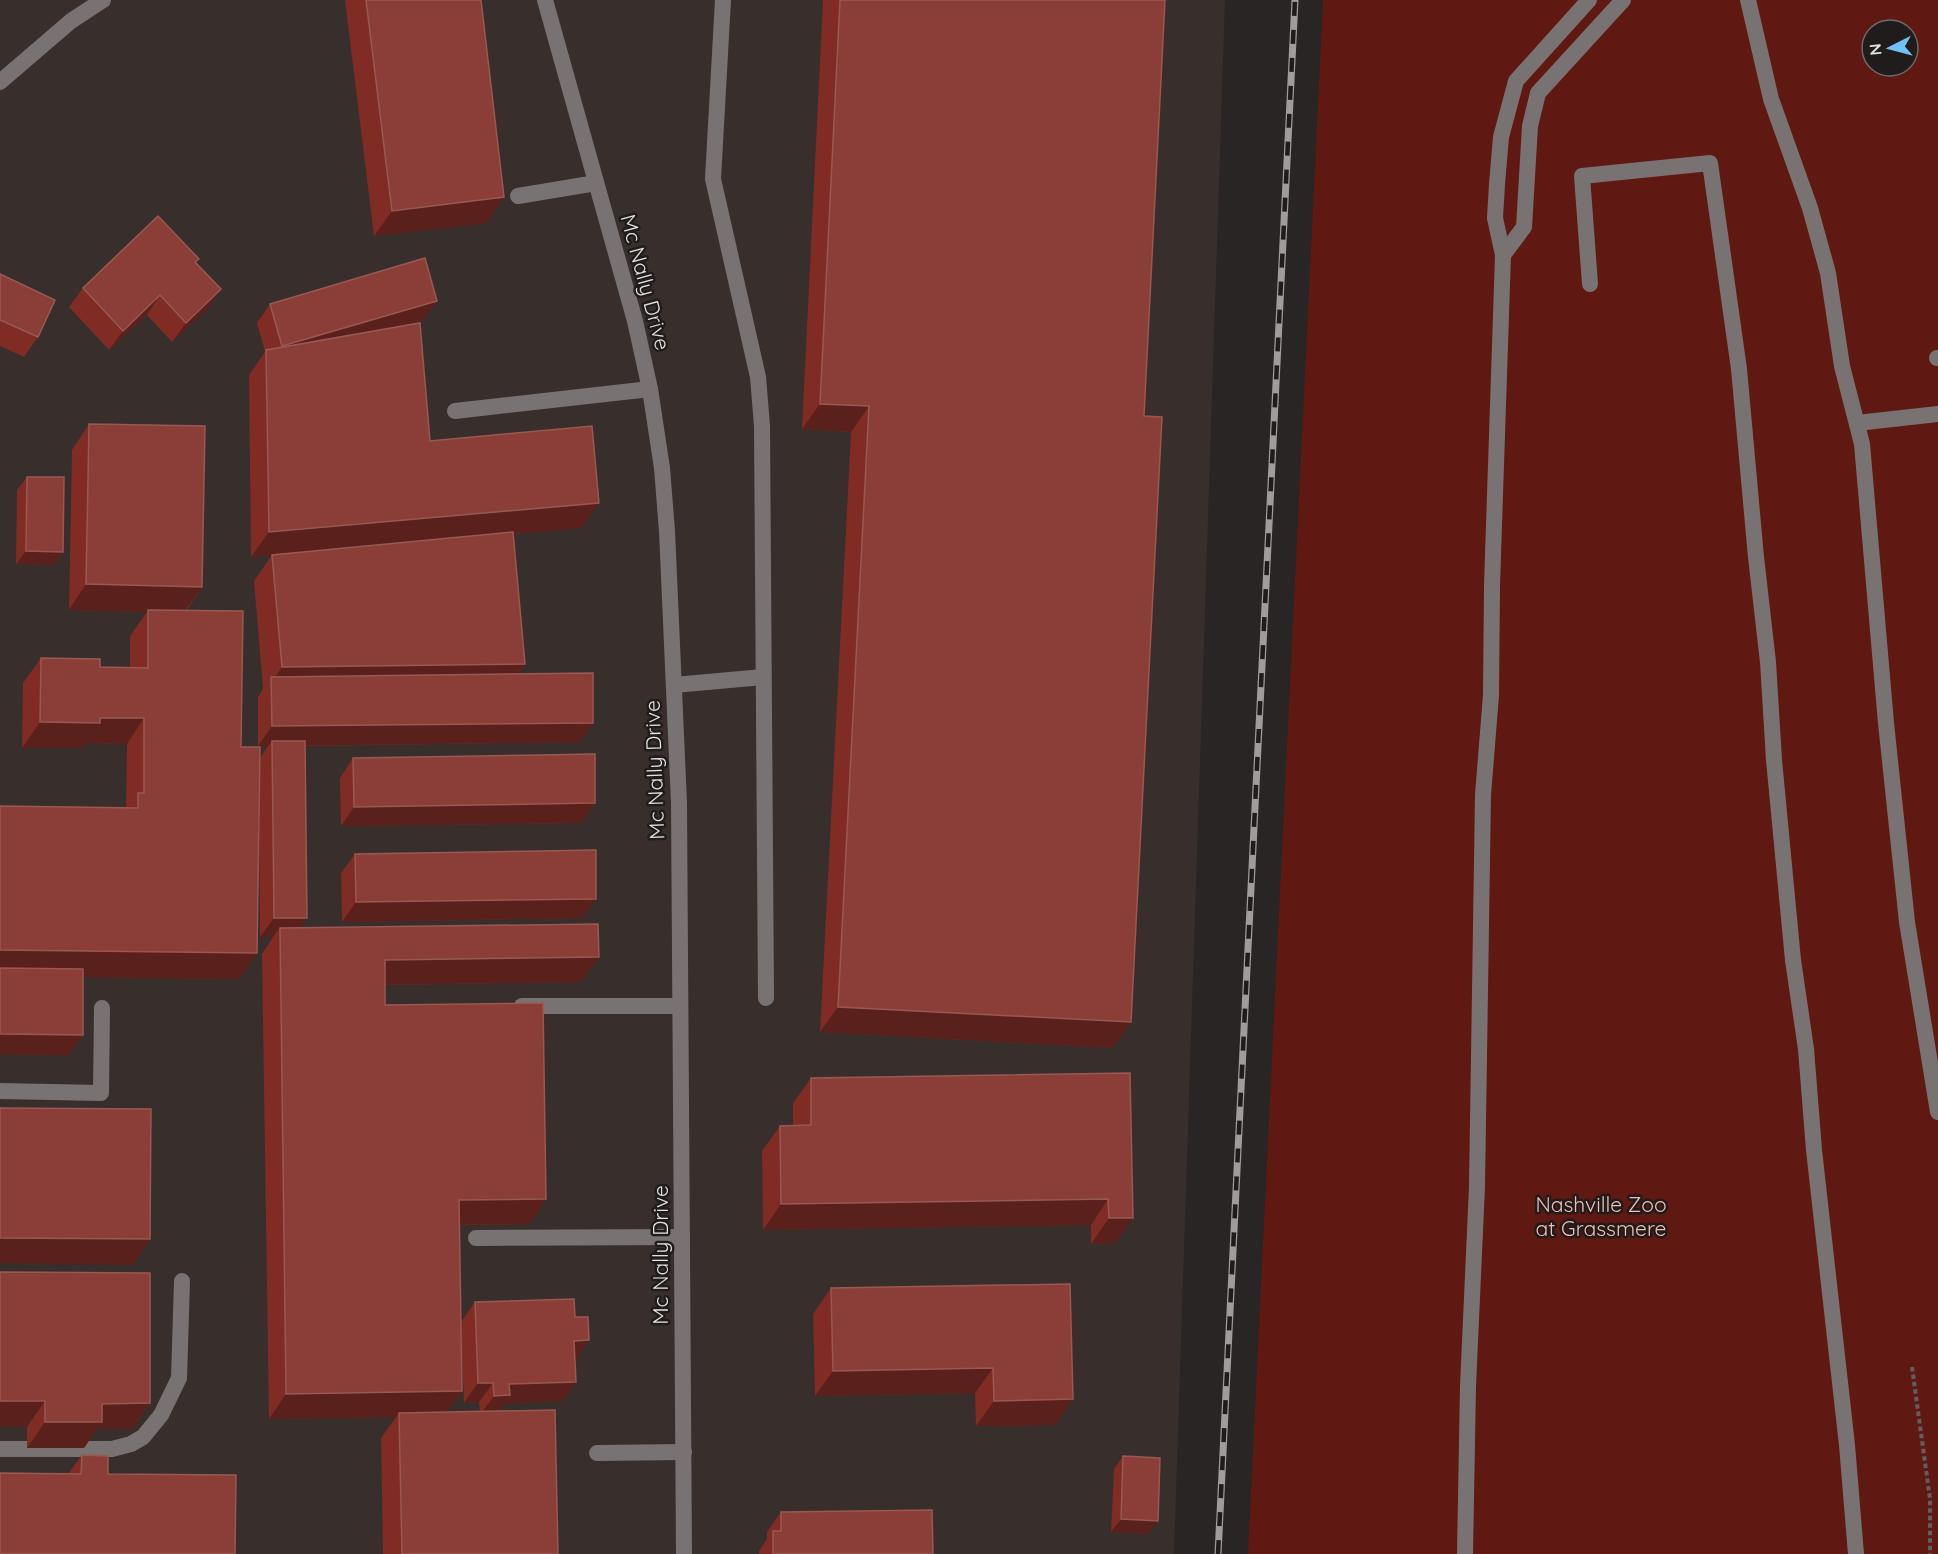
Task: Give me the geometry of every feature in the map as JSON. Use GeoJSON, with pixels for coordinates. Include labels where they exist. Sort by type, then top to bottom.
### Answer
{"type":"FeatureCollection","features":[{"type":"Feature","properties":{"kind":"street"},"geometry":{"type":"LineString","coordinates":[[0,82],[71,21],[103,0]]}},
{"type":"Feature","properties":{"kind":"street","name":"Mc Nally Drive"},"geometry":{"type":"LineString","coordinates":[[545,0],[635,321],[650,389],[662,468],[668,531],[679,803],[684,1554]]}},
{"type":"Feature","properties":{"kind":"street"},"geometry":{"type":"LineString","coordinates":[[723,0],[713,179],[758,377],[762,426],[766,998]]}},
{"type":"Feature","properties":{"kind":"street"},"geometry":{"type":"LineString","coordinates":[[1465,1554],[1468,1386],[1477,1187],[1483,795],[1491,695],[1500,291],[1503,255],[1495,218],[1497,184],[1502,137],[1516,81],[1589,0]]}},
{"type":"Feature","properties":{"kind":"street"},"geometry":{"type":"LineString","coordinates":[[1503,255],[1524,227],[1530,126],[1539,93],[1623,0]]}},
{"type":"Feature","properties":{"kind":"street"},"geometry":{"type":"LineString","coordinates":[[1748,0],[1772,99],[1810,208],[1828,273],[1842,366],[1862,444],[1886,723],[1907,922],[1938,1112]]}},
{"type":"Feature","properties":{"kind":"street"},"geometry":{"type":"LineString","coordinates":[[1590,284],[1582,176],[1710,163],[1739,369],[1768,662],[1774,760],[1793,960],[1806,1049],[1814,1150],[1847,1445],[1856,1554]]}},
{"type":"Feature","properties":{"kind":"street"},"geometry":{"type":"LineString","coordinates":[[518,196],[596,183]]}},
{"type":"Feature","properties":{"kind":"street"},"geometry":{"type":"LineString","coordinates":[[455,411],[650,389]]}},
{"type":"Feature","properties":{"kind":"street"},"geometry":{"type":"LineString","coordinates":[[1857,423],[1938,414]]}},
{"type":"Feature","properties":{"kind":"street"},"geometry":{"type":"LineString","coordinates":[[674,685],[763,677]]}},
{"type":"Feature","properties":{"kind":"street"},"geometry":{"type":"LineString","coordinates":[[507,1006],[680,1006]]}},
{"type":"Feature","properties":{"kind":"street"},"geometry":{"type":"LineString","coordinates":[[0,1091],[101,1093],[102,1008]]}},
{"type":"Feature","properties":{"kind":"street"},"geometry":{"type":"LineString","coordinates":[[476,1238],[682,1237]]}},
{"type":"Feature","properties":{"kind":"street"},"geometry":{"type":"LineString","coordinates":[[0,1449],[112,1449],[131,1444],[142,1437],[161,1415],[179,1378],[182,1281]]}},
{"type":"Feature","properties":{"kind":"street"},"geometry":{"type":"LineString","coordinates":[[597,1453],[684,1452]]}},
{"type":"Feature","properties":{"kind":"path"},"geometry":{"type":"LineString","coordinates":[[1912,1367],[1930,1499],[1930,1554]]}},
{"type":"Feature","properties":{"kind":"shaded area"},"geometry":{"type":"Polygon","coordinates":[[[0,0],[1225,0],[1174,1554],[0,1554],[0,0]]]}},
{"type":"Feature","properties":{"kind":"green space","name":"Nashville Zoo at Grassmere"},"geometry":{"type":"Polygon","coordinates":[[[1323,0],[1938,0],[1938,1554],[1248,1554],[1323,0]]]}},
{"type":"Feature","properties":{"kind":"building"},"geometry":{"type":"Polygon","coordinates":[[[366,0],[481,0],[504,197],[392,211],[366,0]]]}},
{"type":"Feature","properties":{"kind":"building"},"geometry":{"type":"Polygon","coordinates":[[[840,0],[1165,0],[1144,416],[1162,417],[1131,1022],[838,1007],[869,406],[820,404],[840,0]]]}},
{"type":"Feature","properties":{"kind":"building"},"geometry":{"type":"Polygon","coordinates":[[[158,216],[199,259],[195,262],[221,289],[186,323],[160,295],[123,331],[83,288],[158,216]]]}},
{"type":"Feature","properties":{"kind":"building"},"geometry":{"type":"Polygon","coordinates":[[[425,258],[437,301],[282,346],[270,304],[425,258]]]}},
{"type":"Feature","properties":{"kind":"building"},"geometry":{"type":"Polygon","coordinates":[[[0,274],[55,300],[38,337],[0,320],[0,274]]]}},
{"type":"Feature","properties":{"kind":"building"},"geometry":{"type":"Polygon","coordinates":[[[420,323],[430,441],[592,426],[599,503],[269,532],[266,350],[420,323]]]}},
{"type":"Feature","properties":{"kind":"building"},"geometry":{"type":"Polygon","coordinates":[[[89,424],[205,426],[202,587],[86,584],[89,424]]]}},
{"type":"Feature","properties":{"kind":"building"},"geometry":{"type":"Polygon","coordinates":[[[27,477],[64,477],[63,552],[26,551],[27,477]]]}},
{"type":"Feature","properties":{"kind":"building"},"geometry":{"type":"Polygon","coordinates":[[[513,532],[525,664],[282,667],[272,555],[513,532]]]}},
{"type":"Feature","properties":{"kind":"building"},"geometry":{"type":"Polygon","coordinates":[[[148,610],[243,611],[241,747],[260,747],[257,953],[0,950],[0,806],[138,808],[138,793],[144,793],[144,718],[100,718],[100,723],[40,722],[41,658],[100,659],[100,667],[148,668],[148,610]]]}},
{"type":"Feature","properties":{"kind":"building"},"geometry":{"type":"Polygon","coordinates":[[[593,673],[593,723],[272,726],[271,677],[593,673]]]}},
{"type":"Feature","properties":{"kind":"building"},"geometry":{"type":"Polygon","coordinates":[[[272,741],[305,741],[307,918],[274,918],[272,741]]]}},
{"type":"Feature","properties":{"kind":"building"},"geometry":{"type":"Polygon","coordinates":[[[595,754],[595,803],[354,807],[353,758],[595,754]]]}},
{"type":"Feature","properties":{"kind":"building"},"geometry":{"type":"Polygon","coordinates":[[[596,850],[596,899],[356,902],[355,854],[596,850]]]}},
{"type":"Feature","properties":{"kind":"building"},"geometry":{"type":"Polygon","coordinates":[[[598,924],[599,957],[385,960],[385,1005],[543,1003],[546,1199],[459,1200],[462,1391],[286,1394],[280,928],[598,924]]]}},
{"type":"Feature","properties":{"kind":"building"},"geometry":{"type":"Polygon","coordinates":[[[0,968],[83,969],[83,1035],[0,1034],[0,968]]]}},
{"type":"Feature","properties":{"kind":"building"},"geometry":{"type":"Polygon","coordinates":[[[1130,1073],[1133,1218],[1109,1218],[1108,1199],[781,1204],[780,1126],[811,1125],[811,1078],[1130,1073]]]}},
{"type":"Feature","properties":{"kind":"building"},"geometry":{"type":"Polygon","coordinates":[[[0,1108],[151,1109],[150,1239],[0,1238],[0,1108]]]}},
{"type":"Feature","properties":{"kind":"building"},"geometry":{"type":"Polygon","coordinates":[[[0,1272],[150,1273],[150,1403],[102,1404],[102,1422],[45,1422],[45,1401],[0,1401],[0,1272]]]}},
{"type":"Feature","properties":{"kind":"building"},"geometry":{"type":"Polygon","coordinates":[[[1070,1284],[1073,1399],[994,1401],[993,1368],[833,1371],[831,1288],[1070,1284]]]}},
{"type":"Feature","properties":{"kind":"building"},"geometry":{"type":"Polygon","coordinates":[[[574,1299],[575,1317],[588,1317],[589,1340],[574,1341],[576,1382],[509,1384],[510,1395],[494,1396],[493,1383],[478,1383],[475,1302],[574,1299]]]}},
{"type":"Feature","properties":{"kind":"building"},"geometry":{"type":"Polygon","coordinates":[[[555,1410],[558,1554],[402,1554],[399,1413],[555,1410]]]}},
{"type":"Feature","properties":{"kind":"building"},"geometry":{"type":"Polygon","coordinates":[[[82,1455],[108,1456],[108,1474],[236,1475],[235,1554],[0,1554],[0,1473],[81,1474],[82,1455]]]}},
{"type":"Feature","properties":{"kind":"building"},"geometry":{"type":"Polygon","coordinates":[[[1123,1456],[1160,1458],[1158,1521],[1121,1519],[1123,1456]]]}},
{"type":"Feature","properties":{"kind":"building"},"geometry":{"type":"Polygon","coordinates":[[[932,1510],[933,1554],[773,1554],[773,1531],[781,1531],[781,1512],[932,1510]]]}},
{"type":"Feature","properties":{"kind":"railway"},"geometry":{"type":"LineString","coordinates":[[1218,1554],[1295,0]]}}]}
